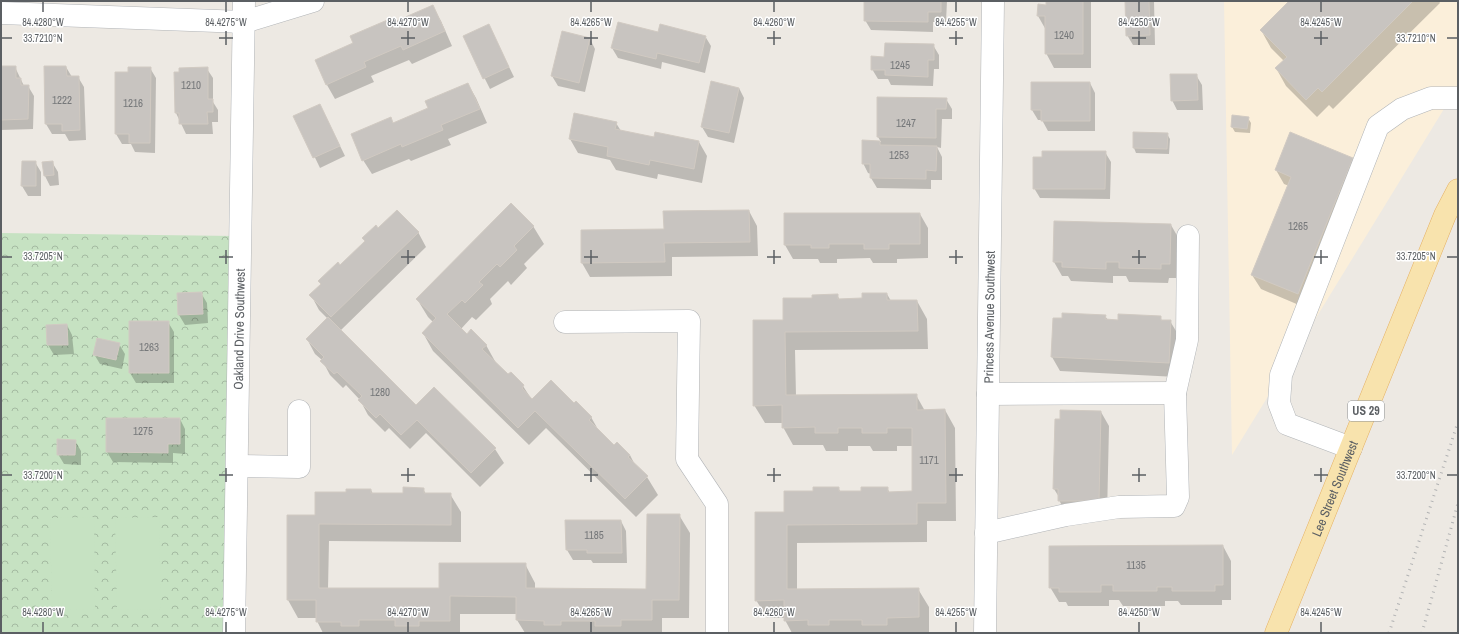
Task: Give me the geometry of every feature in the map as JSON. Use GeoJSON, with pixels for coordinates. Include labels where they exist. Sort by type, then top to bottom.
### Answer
{"type":"FeatureCollection","features":[{"type":"Feature","properties":{"kind":"main road","name":"Lee Street Southwest"},"geometry":{"type":"LineString","coordinates":[[1276,633],[1446,215],[1458,190]]}},
{"type":"Feature","properties":{"kind":"street"},"geometry":{"type":"LineString","coordinates":[[1,13],[244,12],[313,1]]}},
{"type":"Feature","properties":{"kind":"street","name":"Princess Avenue Southwest"},"geometry":{"type":"LineString","coordinates":[[985,633],[993,1]]}},
{"type":"Feature","properties":{"kind":"street","name":"Oakland Drive Southwest"},"geometry":{"type":"LineString","coordinates":[[234,633],[244,12]]}},
{"type":"Feature","properties":{"kind":"street"},"geometry":{"type":"LineString","coordinates":[[1351,448],[1287,424],[1279,403],[1281,375],[1378,126],[1402,109],[1431,98],[1458,98]]}},
{"type":"Feature","properties":{"kind":"street"},"geometry":{"type":"LineString","coordinates":[[986,533],[1066,515],[1119,507],[1174,506],[1178,497],[1175,394],[1187,340],[1188,236]]}},
{"type":"Feature","properties":{"kind":"street"},"geometry":{"type":"LineString","coordinates":[[565,322],[689,321],[687,459],[717,504],[717,633]]}},
{"type":"Feature","properties":{"kind":"street"},"geometry":{"type":"LineString","coordinates":[[988,394],[1175,394]]}},
{"type":"Feature","properties":{"kind":"street"},"geometry":{"type":"LineString","coordinates":[[237,466],[299,467],[299,411]]}},
{"type":"Feature","properties":{"kind":"shaded area"},"geometry":{"type":"Polygon","coordinates":[[[1224,1],[1458,1],[1458,86],[1232,455],[1224,1]]]}},
{"type":"Feature","properties":{"kind":"green space"},"geometry":{"type":"Polygon","coordinates":[[[1,233],[235,236],[229,633],[1,633],[1,233]]]}},
{"type":"Feature","properties":{"kind":"green space"},"geometry":{"type":"Polygon","coordinates":[[[94,517],[95,609],[52,610],[50,518],[94,517]]]}},
{"type":"Feature","properties":{"kind":"green space"},"geometry":{"type":"Polygon","coordinates":[[[159,517],[161,609],[117,610],[115,518],[159,517]]]}},
{"type":"Feature","properties":{"kind":"building"},"geometry":{"type":"Polygon","coordinates":[[[864,1],[941,1],[941,12],[928,12],[928,22],[864,21],[864,1]]]}},
{"type":"Feature","properties":{"kind":"building"},"geometry":{"type":"Polygon","coordinates":[[[1046,1],[1083,1],[1083,54],[1045,54],[1045,16],[1037,16],[1038,4],[1046,5],[1046,1]]]}},
{"type":"Feature","properties":{"kind":"building"},"geometry":{"type":"Polygon","coordinates":[[[1125,1],[1149,1],[1150,35],[1126,36],[1125,1]]]}},
{"type":"Feature","properties":{"kind":"building"},"geometry":{"type":"Polygon","coordinates":[[[1289,1],[1413,1],[1322,92],[1318,88],[1306,100],[1275,68],[1287,57],[1260,30],[1289,1]]]}},
{"type":"Feature","properties":{"kind":"building"},"geometry":{"type":"Polygon","coordinates":[[[433,5],[445,31],[403,50],[401,46],[364,62],[366,67],[326,85],[315,60],[353,43],[350,36],[392,18],[394,22],[433,5]]]}},
{"type":"Feature","properties":{"kind":"building"},"geometry":{"type":"Polygon","coordinates":[[[618,22],[658,32],[660,24],[706,36],[699,63],[657,53],[656,59],[611,48],[618,22]]]}},
{"type":"Feature","properties":{"kind":"building"},"geometry":{"type":"Polygon","coordinates":[[[489,24],[509,67],[483,79],[463,36],[489,24]]]}},
{"type":"Feature","properties":{"kind":"building"},"geometry":{"type":"Polygon","coordinates":[[[562,31],[590,38],[579,83],[551,76],[562,31]]]}},
{"type":"Feature","properties":{"kind":"building"},"geometry":{"type":"Polygon","coordinates":[[[885,43],[934,44],[934,60],[928,60],[928,77],[885,75],[885,70],[871,70],[871,56],[884,57],[885,43]]]}},
{"type":"Feature","properties":{"kind":"building"},"geometry":{"type":"Polygon","coordinates":[[[1,66],[16,66],[16,78],[21,78],[21,85],[29,85],[28,119],[1,120],[1,66]]]}},
{"type":"Feature","properties":{"kind":"building"},"geometry":{"type":"Polygon","coordinates":[[[44,66],[66,66],[67,76],[79,76],[80,130],[62,131],[62,124],[45,124],[44,66]]]}},
{"type":"Feature","properties":{"kind":"building"},"geometry":{"type":"Polygon","coordinates":[[[128,67],[151,67],[150,143],[129,143],[129,134],[115,134],[115,72],[128,72],[128,67]]]}},
{"type":"Feature","properties":{"kind":"building"},"geometry":{"type":"Polygon","coordinates":[[[208,67],[208,99],[213,99],[213,112],[207,112],[208,124],[179,124],[179,113],[175,113],[174,72],[179,72],[179,68],[208,67]]]}},
{"type":"Feature","properties":{"kind":"building"},"geometry":{"type":"Polygon","coordinates":[[[1170,74],[1197,74],[1198,100],[1171,101],[1170,74]]]}},
{"type":"Feature","properties":{"kind":"building"},"geometry":{"type":"Polygon","coordinates":[[[711,81],[739,88],[729,133],[701,127],[711,81]]]}},
{"type":"Feature","properties":{"kind":"building"},"geometry":{"type":"Polygon","coordinates":[[[1031,82],[1090,82],[1090,121],[1041,121],[1041,110],[1031,110],[1031,82]]]}},
{"type":"Feature","properties":{"kind":"building"},"geometry":{"type":"Polygon","coordinates":[[[468,83],[480,109],[441,125],[443,130],[402,147],[401,144],[362,161],[351,134],[391,117],[393,123],[428,108],[425,101],[468,83]]]}},
{"type":"Feature","properties":{"kind":"building"},"geometry":{"type":"Polygon","coordinates":[[[877,97],[947,98],[946,109],[936,109],[936,138],[877,137],[877,97]]]}},
{"type":"Feature","properties":{"kind":"building"},"geometry":{"type":"Polygon","coordinates":[[[320,104],[340,146],[313,158],[293,116],[320,104]]]}},
{"type":"Feature","properties":{"kind":"building"},"geometry":{"type":"Polygon","coordinates":[[[574,113],[617,122],[615,129],[654,137],[655,132],[699,141],[694,169],[650,160],[649,165],[607,156],[608,147],[569,139],[574,113]]]}},
{"type":"Feature","properties":{"kind":"building"},"geometry":{"type":"Polygon","coordinates":[[[1232,115],[1249,117],[1247,129],[1231,127],[1232,115]]]}},
{"type":"Feature","properties":{"kind":"building"},"geometry":{"type":"Polygon","coordinates":[[[1133,132],[1168,133],[1167,149],[1133,148],[1133,132]]]}},
{"type":"Feature","properties":{"kind":"building"},"geometry":{"type":"Polygon","coordinates":[[[1290,132],[1353,158],[1298,294],[1251,275],[1291,177],[1275,170],[1290,132]]]}},
{"type":"Feature","properties":{"kind":"building"},"geometry":{"type":"Polygon","coordinates":[[[862,140],[880,141],[880,145],[937,146],[936,171],[926,170],[926,179],[870,178],[870,164],[862,164],[862,140]]]}},
{"type":"Feature","properties":{"kind":"building"},"geometry":{"type":"Polygon","coordinates":[[[1042,151],[1106,151],[1105,189],[1033,189],[1033,157],[1042,157],[1042,151]]]}},
{"type":"Feature","properties":{"kind":"building"},"geometry":{"type":"Polygon","coordinates":[[[22,161],[36,161],[36,186],[21,186],[22,161]]]}},
{"type":"Feature","properties":{"kind":"building"},"geometry":{"type":"Polygon","coordinates":[[[53,161],[54,175],[44,176],[42,162],[53,161]]]}},
{"type":"Feature","properties":{"kind":"building"},"geometry":{"type":"Polygon","coordinates":[[[511,203],[534,226],[514,246],[517,250],[500,267],[497,264],[479,282],[483,285],[465,303],[462,300],[447,314],[467,334],[471,329],[487,345],[482,349],[508,374],[511,372],[524,385],[522,388],[532,399],[551,380],[574,403],[576,401],[592,417],[589,420],[614,445],[617,442],[630,455],[628,457],[648,476],[625,499],[535,411],[518,428],[422,333],[436,318],[416,299],[511,203]]]}},
{"type":"Feature","properties":{"kind":"building"},"geometry":{"type":"Polygon","coordinates":[[[397,210],[419,232],[331,317],[309,295],[321,284],[318,281],[338,262],[340,265],[365,241],[362,238],[376,225],[378,228],[397,210]]]}},
{"type":"Feature","properties":{"kind":"building"},"geometry":{"type":"Polygon","coordinates":[[[749,210],[750,242],[664,243],[665,262],[581,263],[581,230],[664,229],[663,211],[749,210]]]}},
{"type":"Feature","properties":{"kind":"building"},"geometry":{"type":"Polygon","coordinates":[[[784,213],[920,213],[920,244],[889,244],[889,249],[864,249],[864,244],[829,244],[829,248],[811,248],[811,245],[784,245],[784,213]]]}},
{"type":"Feature","properties":{"kind":"building"},"geometry":{"type":"Polygon","coordinates":[[[1054,221],[1171,224],[1170,264],[1161,264],[1161,269],[1119,268],[1119,262],[1106,262],[1106,269],[1062,267],[1062,262],[1053,262],[1054,221]]]}},
{"type":"Feature","properties":{"kind":"building"},"geometry":{"type":"Polygon","coordinates":[[[202,292],[203,314],[178,315],[177,293],[202,292]]]}},
{"type":"Feature","properties":{"kind":"building"},"geometry":{"type":"Polygon","coordinates":[[[862,293],[887,293],[887,300],[917,300],[918,331],[785,332],[786,395],[917,394],[917,410],[945,409],[946,503],[917,503],[917,524],[787,525],[787,589],[919,588],[919,617],[887,618],[887,625],[862,625],[862,620],[829,620],[829,625],[808,625],[808,620],[784,621],[784,600],[755,601],[755,512],[784,512],[784,491],[813,491],[813,487],[839,487],[839,491],[861,491],[861,487],[888,487],[888,492],[912,491],[912,428],[887,428],[887,433],[862,433],[862,428],[838,428],[838,433],[815,433],[815,427],[782,428],[782,405],[753,406],[753,320],[783,320],[783,298],[812,298],[812,295],[838,294],[838,299],[862,298],[862,293]]]}},
{"type":"Feature","properties":{"kind":"building"},"geometry":{"type":"Polygon","coordinates":[[[1062,313],[1106,315],[1105,319],[1118,320],[1118,314],[1161,316],[1161,320],[1171,320],[1169,363],[1051,357],[1053,318],[1062,318],[1062,313]]]}},
{"type":"Feature","properties":{"kind":"building"},"geometry":{"type":"Polygon","coordinates":[[[328,317],[416,405],[434,387],[496,448],[471,473],[417,420],[401,435],[380,414],[376,418],[358,400],[362,396],[337,372],[334,374],[320,361],[324,357],[306,339],[328,317]]]}},
{"type":"Feature","properties":{"kind":"building"},"geometry":{"type":"Polygon","coordinates":[[[129,321],[169,321],[169,373],[129,373],[129,321]]]}},
{"type":"Feature","properties":{"kind":"building"},"geometry":{"type":"Polygon","coordinates":[[[67,324],[68,345],[47,345],[46,325],[67,324]]]}},
{"type":"Feature","properties":{"kind":"building"},"geometry":{"type":"Polygon","coordinates":[[[97,338],[120,343],[116,360],[93,355],[97,338]]]}},
{"type":"Feature","properties":{"kind":"building"},"geometry":{"type":"Polygon","coordinates":[[[1060,410],[1101,411],[1099,501],[1058,501],[1058,489],[1053,489],[1055,419],[1060,419],[1060,410]]]}},
{"type":"Feature","properties":{"kind":"building"},"geometry":{"type":"Polygon","coordinates":[[[106,418],[180,418],[180,444],[168,444],[168,453],[106,452],[106,418]]]}},
{"type":"Feature","properties":{"kind":"building"},"geometry":{"type":"Polygon","coordinates":[[[57,439],[76,440],[75,455],[57,455],[57,439]]]}},
{"type":"Feature","properties":{"kind":"building"},"geometry":{"type":"Polygon","coordinates":[[[403,487],[424,488],[424,493],[451,493],[451,525],[319,524],[319,588],[439,588],[439,563],[526,563],[526,588],[646,589],[647,514],[680,514],[679,600],[652,600],[652,620],[621,620],[621,626],[595,626],[595,621],[561,621],[561,625],[544,625],[544,621],[516,620],[516,597],[450,596],[450,621],[419,621],[419,626],[395,626],[395,620],[359,620],[359,626],[341,626],[341,622],[316,622],[316,600],[287,600],[287,515],[315,515],[315,492],[346,492],[346,489],[371,489],[371,493],[403,493],[403,487]]]}},
{"type":"Feature","properties":{"kind":"building"},"geometry":{"type":"Polygon","coordinates":[[[565,520],[621,520],[622,553],[587,553],[587,550],[566,550],[565,520]]]}},
{"type":"Feature","properties":{"kind":"building"},"geometry":{"type":"Polygon","coordinates":[[[1223,545],[1223,585],[1215,585],[1215,591],[1172,591],[1172,587],[1157,587],[1157,591],[1113,591],[1113,585],[1101,585],[1101,592],[1059,592],[1059,588],[1049,588],[1049,546],[1223,545]]]}},
{"type":"Feature","properties":{"kind":"railway"},"geometry":{"type":"LineString","coordinates":[[1389,633],[1458,422]]}},
{"type":"Feature","properties":{"kind":"railway"},"geometry":{"type":"LineString","coordinates":[[1422,633],[1458,503]]}}]}
